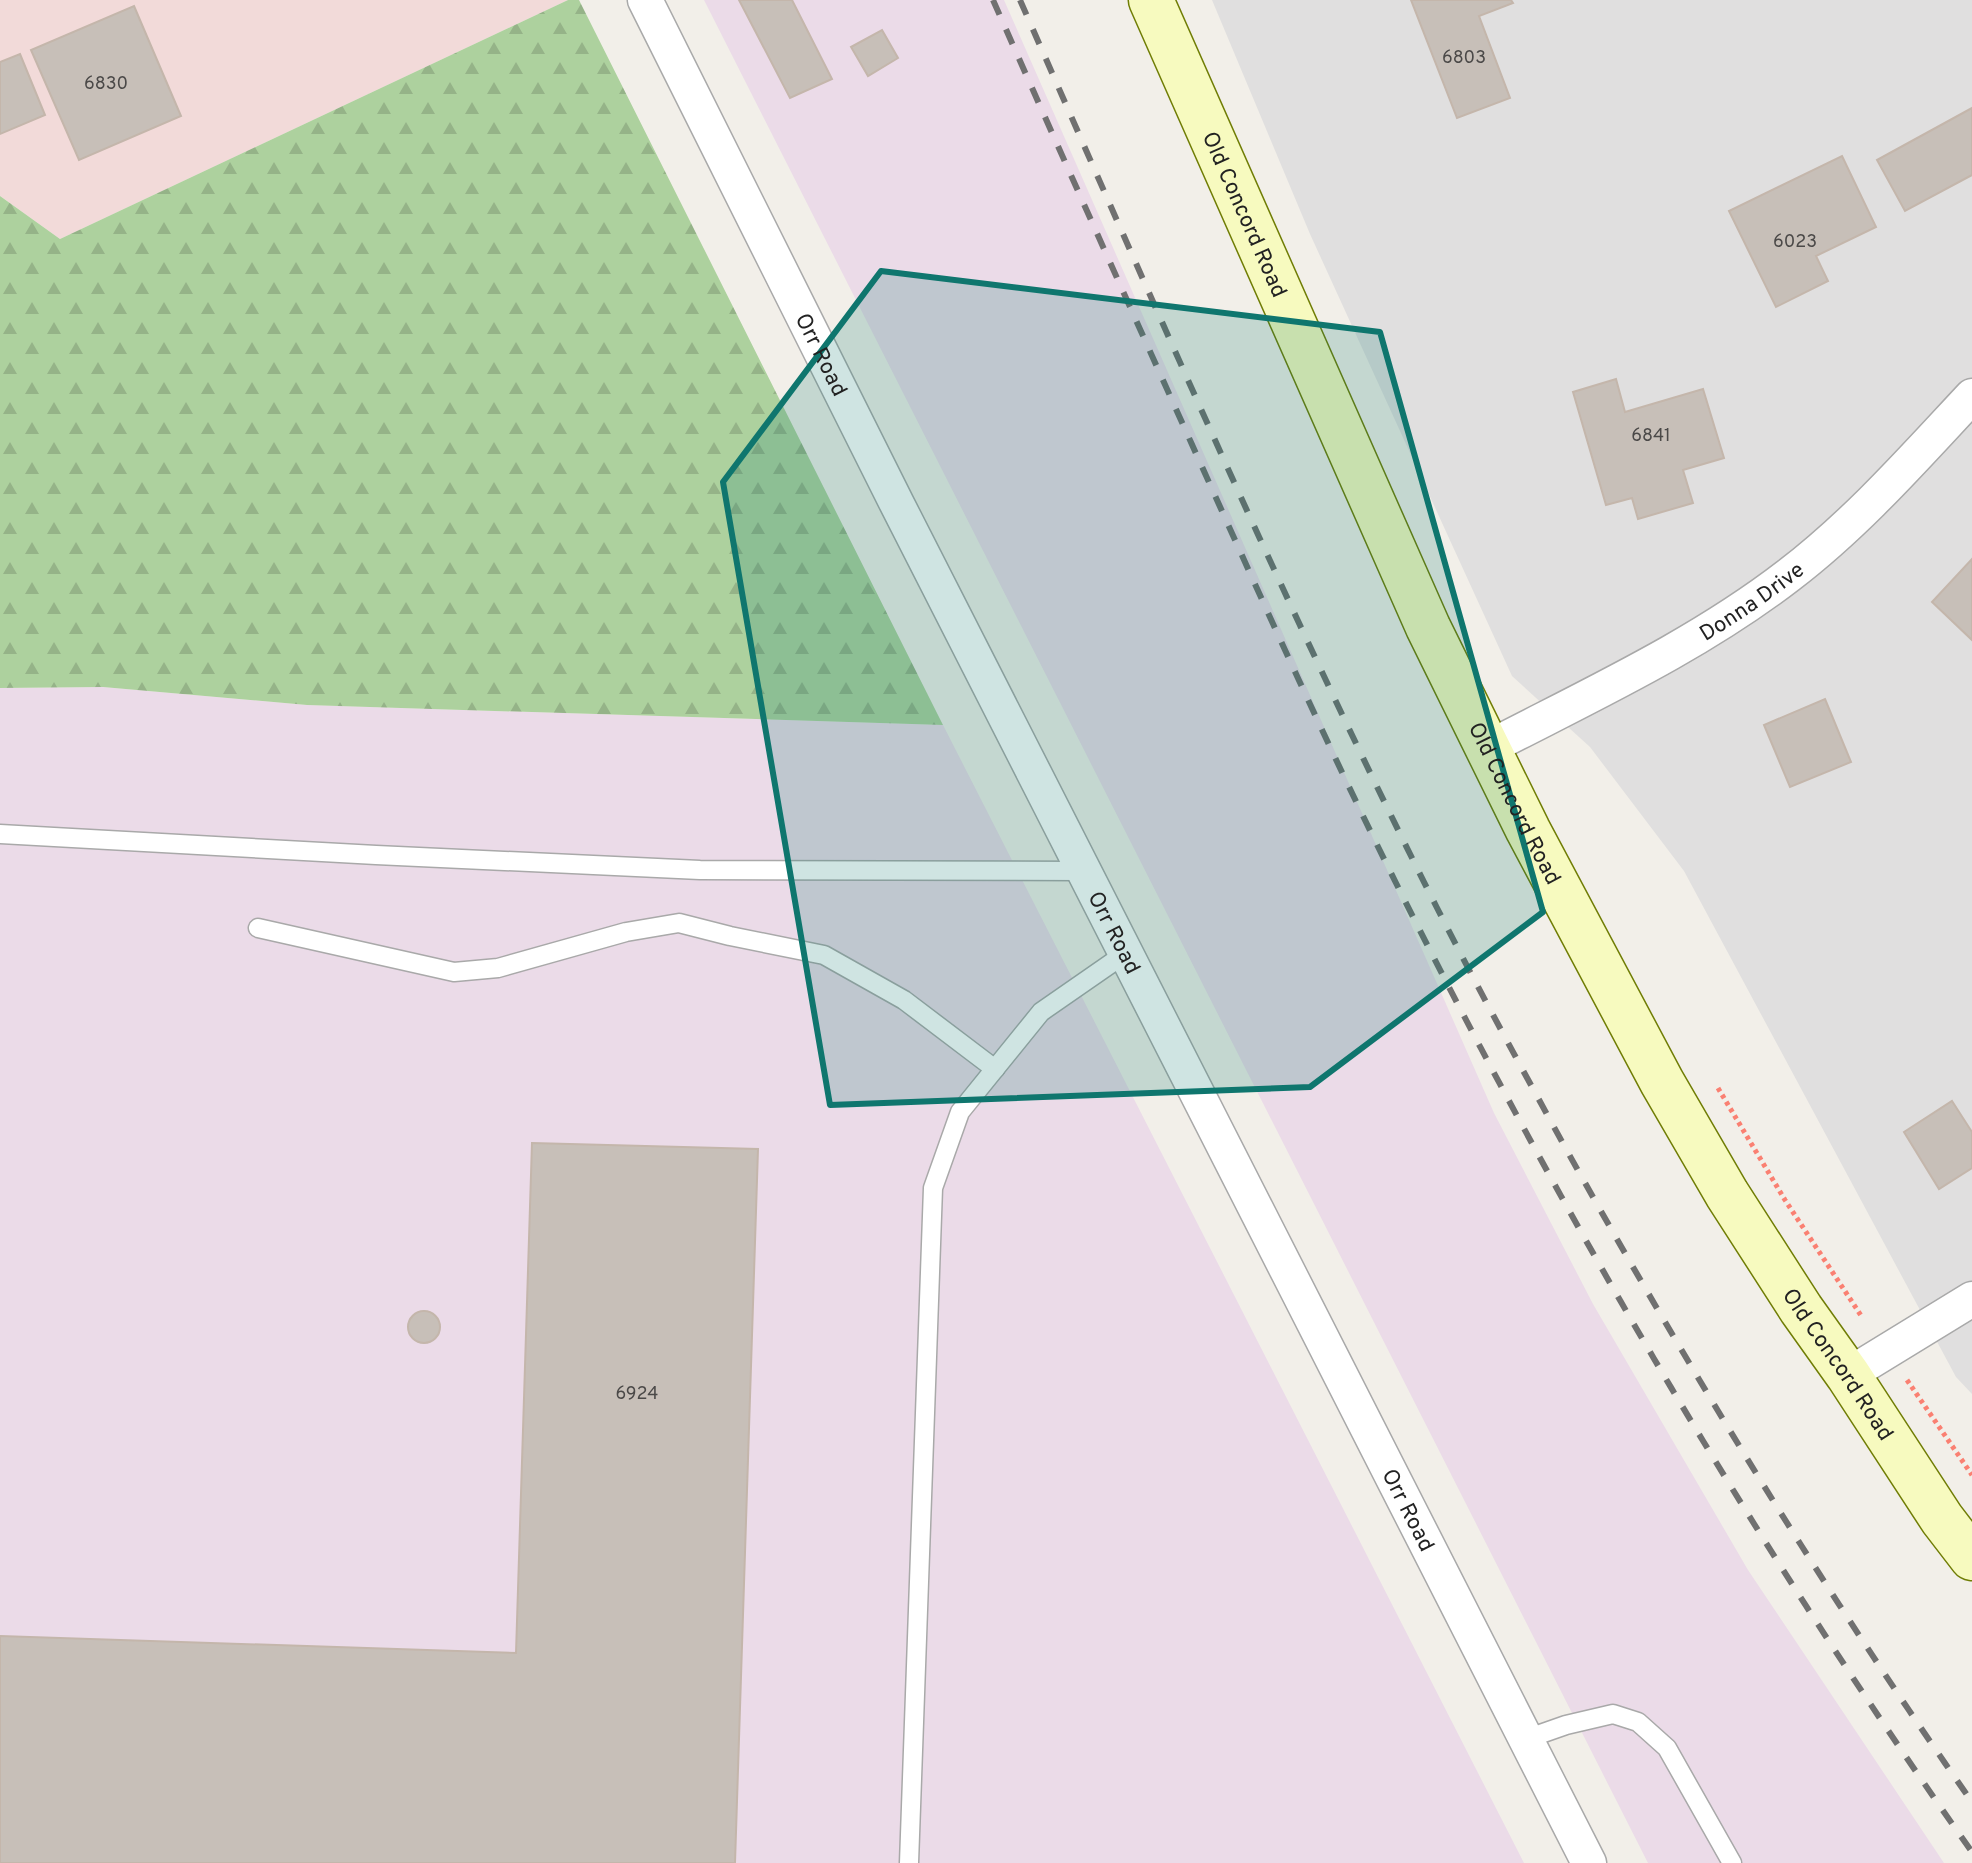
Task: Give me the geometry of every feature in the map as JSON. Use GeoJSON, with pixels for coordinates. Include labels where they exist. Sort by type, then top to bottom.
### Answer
{"type":"FeatureCollection","features":[{"type":"Feature","properties":{"kind":"street","name":"Orr Road"},"geometry":{"type":"LineString","coordinates":[[645,0],[897,504],[1589,1863]]}},
{"type":"Feature","properties":{"kind":"street","name":"Old Concord Road"},"geometry":{"type":"LineString","coordinates":[[1151,0],[1428,627],[1528,830],[1662,1082],[1720,1181],[1801,1309],[1942,1519],[1972,1558]]}},
{"type":"Feature","properties":{"kind":"street","name":"Donna Drive"},"geometry":{"type":"LineString","coordinates":[[1488,748],[1665,656],[1789,575],[1868,507],[1972,396]]}},
{"type":"Feature","properties":{"kind":"street"},"geometry":{"type":"LineString","coordinates":[[1848,1375],[1972,1299]]}},
{"type":"Feature","properties":{"kind":"lane"},"geometry":{"type":"LineString","coordinates":[[0,834],[700,870],[1084,871]]}},
{"type":"Feature","properties":{"kind":"lane"},"geometry":{"type":"LineString","coordinates":[[258,928],[454,972],[498,968],[626,932],[679,923],[824,955],[904,1000],[995,1069]]}},
{"type":"Feature","properties":{"kind":"lane"},"geometry":{"type":"LineString","coordinates":[[909,1863],[933,1188],[960,1112],[1041,1012],[1126,953]]}},
{"type":"Feature","properties":{"kind":"lane"},"geometry":{"type":"LineString","coordinates":[[1526,1739],[1566,1725],[1613,1714],[1638,1722],[1667,1748],[1732,1863]]}},
{"type":"Feature","properties":{"kind":"path"},"geometry":{"type":"LineString","coordinates":[[1713,1081],[1785,1200],[1972,1475]]}},
{"type":"Feature","properties":{"kind":"highlighted area"},"geometry":{"type":"Polygon","coordinates":[[[881,271],[1380,332],[1543,912],[1310,1087],[830,1105],[723,482],[881,271]]]}},
{"type":"Feature","properties":{"kind":"shaded area"},"geometry":{"type":"Polygon","coordinates":[[[0,0],[568,0],[60,239],[0,196],[0,0]]]}},
{"type":"Feature","properties":{"kind":"shaded area"},"geometry":{"type":"Polygon","coordinates":[[[704,0],[1004,0],[1494,1113],[1593,1304],[1748,1570],[1944,1863],[1648,1863],[704,0]]]}},
{"type":"Feature","properties":{"kind":"shaded area"},"geometry":{"type":"Polygon","coordinates":[[[1212,0],[1972,0],[1972,1394],[1956,1377],[1684,871],[1590,747],[1512,676],[1310,234],[1212,0]]]}},
{"type":"Feature","properties":{"kind":"shaded area"},"geometry":{"type":"Polygon","coordinates":[[[103,687],[307,705],[943,725],[1524,1863],[0,1863],[0,688],[103,687]]]}},
{"type":"Feature","properties":{"kind":"green space"},"geometry":{"type":"Polygon","coordinates":[[[568,0],[579,0],[943,725],[307,705],[103,687],[0,688],[0,196],[60,239],[568,0]]]}},
{"type":"Feature","properties":{"kind":"building"},"geometry":{"type":"Polygon","coordinates":[[[739,0],[792,0],[832,79],[790,98],[739,0]]]}},
{"type":"Feature","properties":{"kind":"building"},"geometry":{"type":"Polygon","coordinates":[[[1411,0],[1511,0],[1513,3],[1479,16],[1510,98],[1457,118],[1411,0]]]}},
{"type":"Feature","properties":{"kind":"building"},"geometry":{"type":"Polygon","coordinates":[[[134,6],[181,116],[79,160],[31,50],[134,6]]]}},
{"type":"Feature","properties":{"kind":"building"},"geometry":{"type":"Polygon","coordinates":[[[882,30],[898,58],[868,76],[851,47],[882,30]]]}},
{"type":"Feature","properties":{"kind":"building"},"geometry":{"type":"Polygon","coordinates":[[[20,54],[45,115],[0,134],[0,62],[20,54]]]}},
{"type":"Feature","properties":{"kind":"building"},"geometry":{"type":"Polygon","coordinates":[[[1972,108],[1972,175],[1905,211],[1877,160],[1972,108]]]}},
{"type":"Feature","properties":{"kind":"building"},"geometry":{"type":"Polygon","coordinates":[[[1842,156],[1876,227],[1816,256],[1828,281],[1776,307],[1729,211],[1842,156]]]}},
{"type":"Feature","properties":{"kind":"building"},"geometry":{"type":"Polygon","coordinates":[[[1616,379],[1625,412],[1703,389],[1724,458],[1683,470],[1693,503],[1638,519],[1632,498],[1606,505],[1573,392],[1616,379]]]}},
{"type":"Feature","properties":{"kind":"building"},"geometry":{"type":"Polygon","coordinates":[[[1972,559],[1972,640],[1932,602],[1972,559]]]}},
{"type":"Feature","properties":{"kind":"building"},"geometry":{"type":"Polygon","coordinates":[[[1825,699],[1851,762],[1790,787],[1764,725],[1825,699]]]}},
{"type":"Feature","properties":{"kind":"building"},"geometry":{"type":"Polygon","coordinates":[[[1952,1101],[1972,1132],[1972,1168],[1939,1189],[1904,1132],[1952,1101]]]}},
{"type":"Feature","properties":{"kind":"building"},"geometry":{"type":"Polygon","coordinates":[[[532,1143],[758,1149],[735,1863],[0,1863],[0,1636],[516,1653],[532,1143]]]}},
{"type":"Feature","properties":{"kind":"building"},"geometry":{"type":"Polygon","coordinates":[[[424,1311],[435,1316],[440,1327],[435,1338],[424,1343],[413,1338],[408,1327],[413,1316],[424,1311]]]}},
{"type":"Feature","properties":{"kind":"railway"},"geometry":{"type":"LineString","coordinates":[[993,0],[1309,702],[1460,1009],[1595,1256],[1739,1499],[1814,1618],[1972,1852]]}},
{"type":"Feature","properties":{"kind":"railway"},"geometry":{"type":"LineString","coordinates":[[1020,0],[1263,545],[1364,761],[1471,974],[1566,1149],[1711,1399],[1864,1643],[1972,1802]]}}]}
